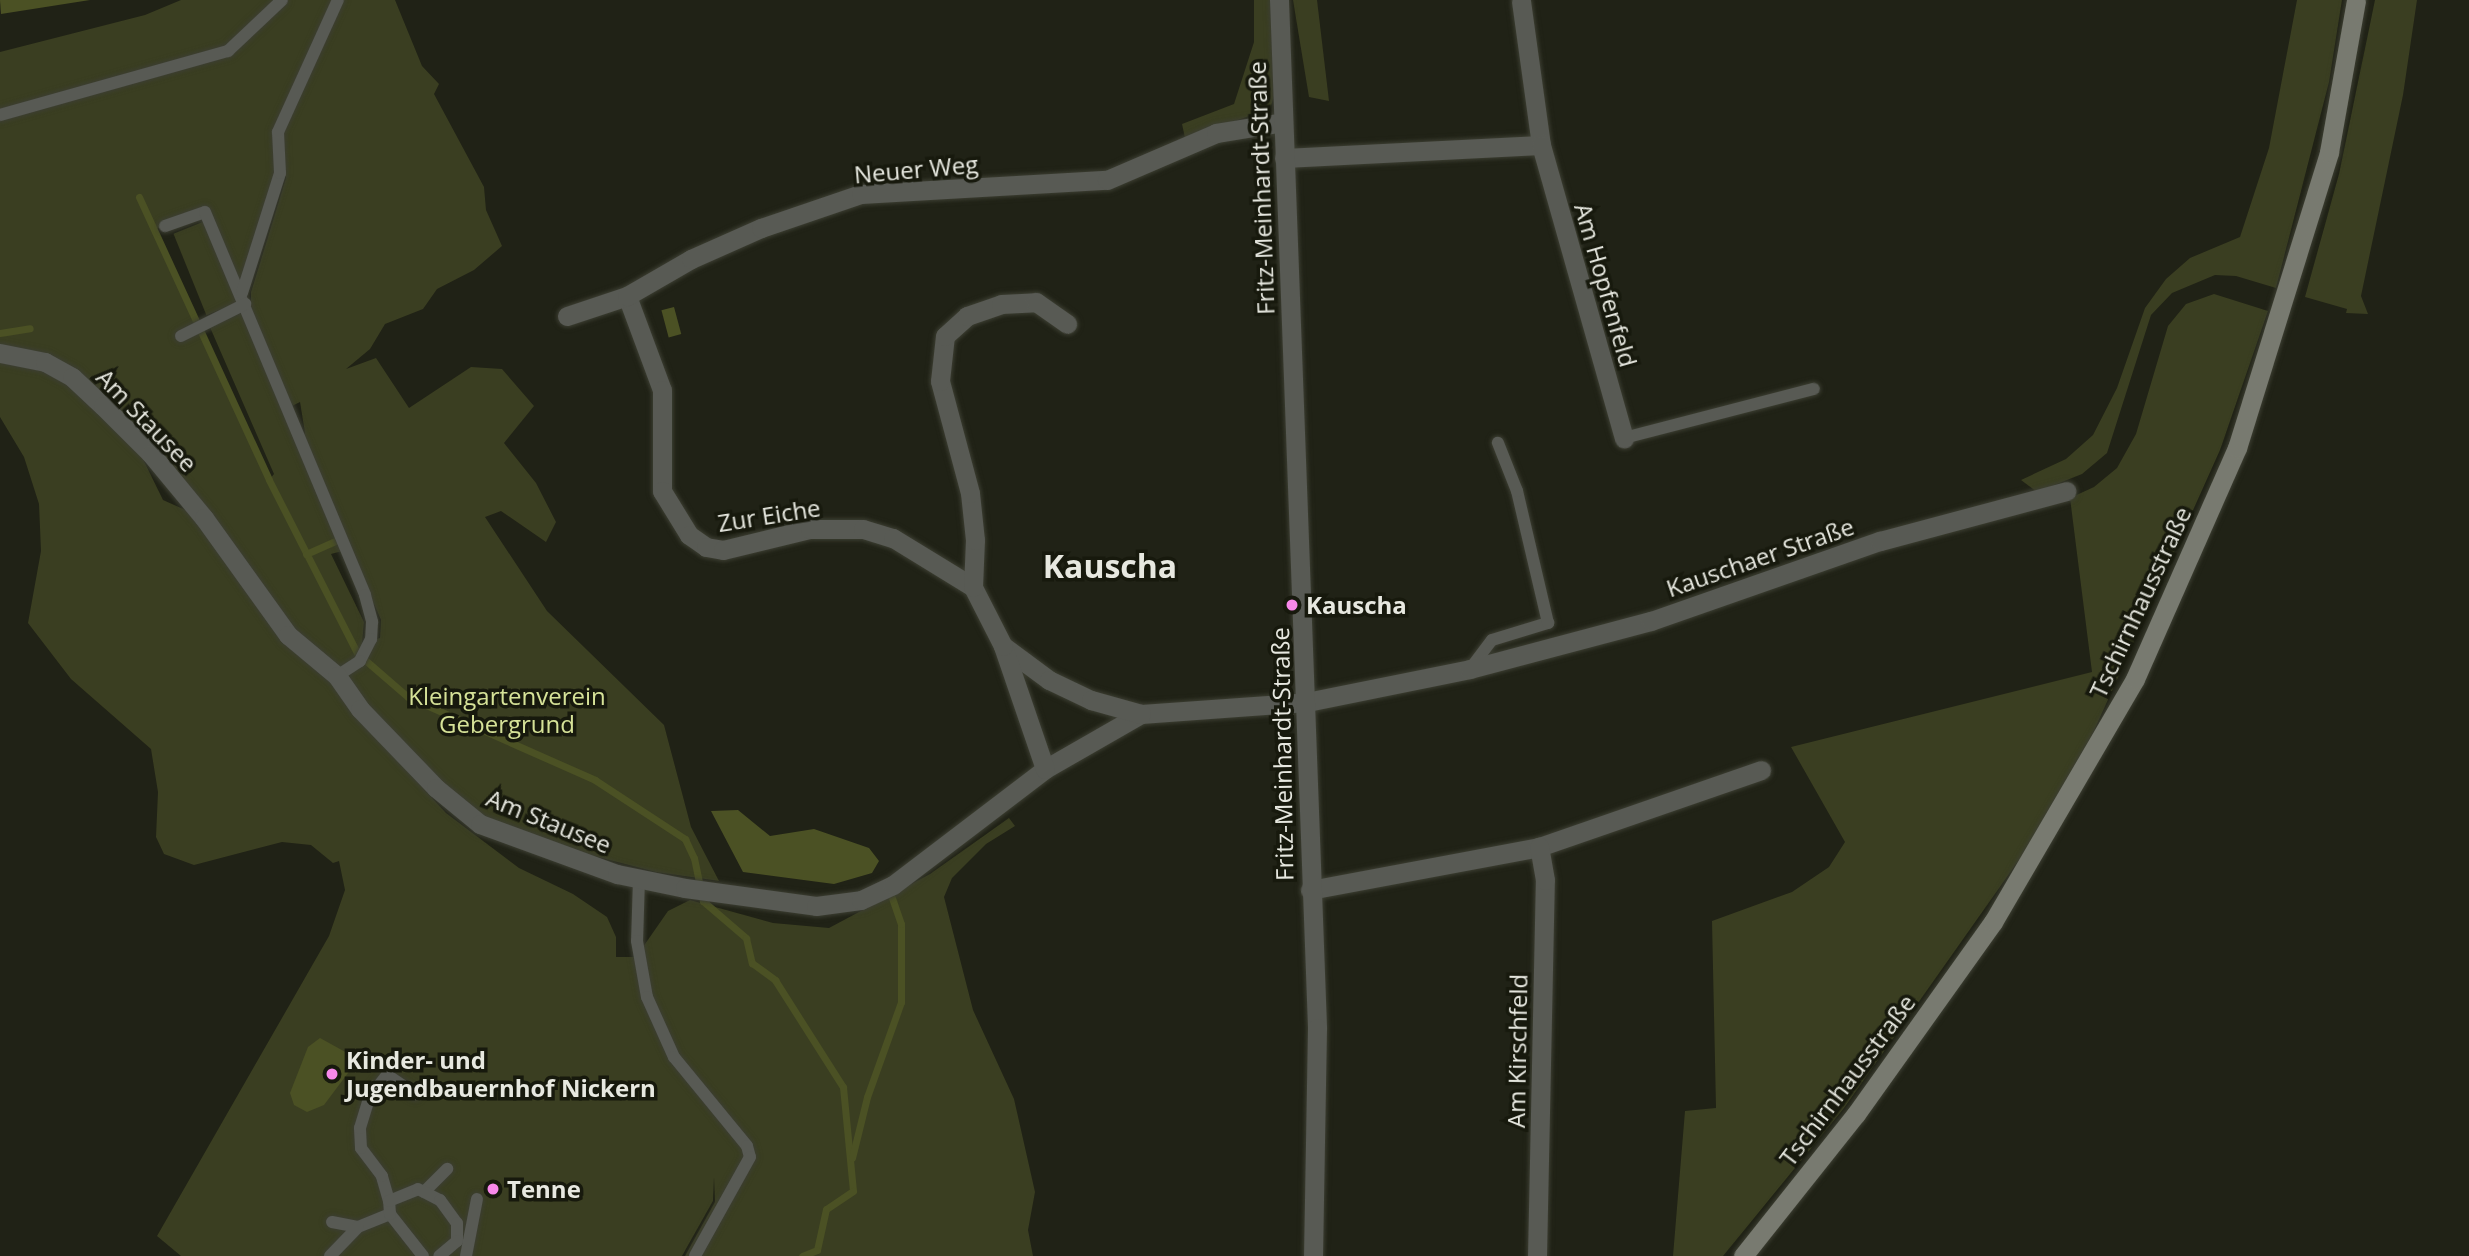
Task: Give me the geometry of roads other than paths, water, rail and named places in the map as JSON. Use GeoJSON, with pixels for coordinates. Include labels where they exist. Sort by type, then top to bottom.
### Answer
{"type":"FeatureCollection","features":[{"type":"Feature","properties":{"kind":"main road","name":"Tschirnhausstraße"},"geometry":{"type":"LineString","coordinates":[[1743,1256],[1856,1114],[1993,922],[2135,679],[2237,448],[2329,152],[2356,0]]}},
{"type":"Feature","properties":{"kind":"street","name":"Fritz-Meinhardt-Straße"},"geometry":{"type":"LineString","coordinates":[[1279,0],[1317,1028],[1313,1256]]}},
{"type":"Feature","properties":{"kind":"street","name":"Am Hopfenfeld"},"geometry":{"type":"LineString","coordinates":[[1521,1],[1541,145],[1624,438]]}},
{"type":"Feature","properties":{"kind":"street","name":"Neuer Weg"},"geometry":{"type":"LineString","coordinates":[[567,316],[627,296],[691,259],[761,228],[861,194],[1107,180],[1216,133],[1283,122]]}},
{"type":"Feature","properties":{"kind":"street"},"geometry":{"type":"LineString","coordinates":[[1284,158],[1541,145]]}},
{"type":"Feature","properties":{"kind":"street","name":"Zur Eiche"},"geometry":{"type":"LineString","coordinates":[[627,296],[662,390],[662,491],[690,535],[706,547],[723,550],[810,529],[863,529],[893,538],[973,587]]}},
{"type":"Feature","properties":{"kind":"street"},"geometry":{"type":"LineString","coordinates":[[1067,324],[1036,302],[1001,304],[967,316],[946,336],[940,381],[970,493],[975,540],[973,587],[1003,646],[1045,769],[1141,714]]}},
{"type":"Feature","properties":{"kind":"street","name":"Am Stausee"},"geometry":{"type":"LineString","coordinates":[[0,353],[46,362],[72,377],[103,406],[151,454],[204,518],[288,635],[337,676],[360,709],[436,788],[481,824],[596,869],[685,888],[816,906],[860,900],[886,889],[1045,769]]}},
{"type":"Feature","properties":{"kind":"street","name":"Kauschaer Straße"},"geometry":{"type":"LineString","coordinates":[[1307,702],[1470,669],[1651,621],[1880,541],[2066,491]]}},
{"type":"Feature","properties":{"kind":"street"},"geometry":{"type":"LineString","coordinates":[[1003,646],[1049,680],[1091,700],[1141,714],[1307,702]]}},
{"type":"Feature","properties":{"kind":"street"},"geometry":{"type":"LineString","coordinates":[[1310,890],[1539,847],[1761,770]]}},
{"type":"Feature","properties":{"kind":"street","name":"Am Kirschfeld"},"geometry":{"type":"LineString","coordinates":[[1537,1256],[1545,880],[1539,847]]}},
{"type":"Feature","properties":{"kind":"lane"},"geometry":{"type":"LineString","coordinates":[[0,115],[228,51],[282,0]]}},
{"type":"Feature","properties":{"kind":"lane"},"geometry":{"type":"LineString","coordinates":[[181,336],[243,299],[279,173],[278,132],[338,0]]}},
{"type":"Feature","properties":{"kind":"lane"},"geometry":{"type":"LineString","coordinates":[[165,226],[205,212],[243,299],[329,518],[365,595],[372,622],[363,657],[337,676]]}},
{"type":"Feature","properties":{"kind":"lane"},"geometry":{"type":"LineString","coordinates":[[1624,438],[1814,389]]}},
{"type":"Feature","properties":{"kind":"lane"},"geometry":{"type":"LineString","coordinates":[[1470,669],[1492,640],[1548,623],[1517,491],[1498,443]]}},
{"type":"Feature","properties":{"kind":"lane"},"geometry":{"type":"LineString","coordinates":[[639,878],[637,941],[647,997],[674,1057],[747,1146],[750,1157],[695,1256]]}},
{"type":"Feature","properties":{"kind":"lane"},"geometry":{"type":"LineString","coordinates":[[415,1094],[387,1075],[369,1098],[360,1128],[361,1148],[382,1176],[390,1208],[423,1256]]}},
{"type":"Feature","properties":{"kind":"lane"},"geometry":{"type":"LineString","coordinates":[[424,1192],[447,1169]]}},
{"type":"Feature","properties":{"kind":"lane"},"geometry":{"type":"LineString","coordinates":[[330,1256],[358,1227],[418,1189],[440,1200],[457,1223],[457,1241]]}},
{"type":"Feature","properties":{"kind":"lane"},"geometry":{"type":"LineString","coordinates":[[466,1256],[477,1199]]}},
{"type":"Feature","properties":{"kind":"lane"},"geometry":{"type":"LineString","coordinates":[[332,1222],[358,1227]]}},
{"type":"Feature","properties":{"kind":"lane"},"geometry":{"type":"LineString","coordinates":[[439,1256],[471,1230]]}},
{"type":"Feature","properties":{"kind":"waterway"},"geometry":{"type":"LineString","coordinates":[[139,197],[269,480],[357,653],[408,697],[595,780],[685,839],[694,858],[703,901],[746,938],[752,963],[775,980],[843,1087],[853,1191],[826,1209],[817,1250],[802,1256]]}},
{"type":"Feature","properties":{"kind":"waterway"},"geometry":{"type":"LineString","coordinates":[[0,333],[30,328]]}},
{"type":"Feature","properties":{"kind":"waterway"},"geometry":{"type":"LineString","coordinates":[[306,554],[340,539]]}},
{"type":"Feature","properties":{"kind":"waterway"},"geometry":{"type":"LineString","coordinates":[[852,1158],[867,1097],[901,1002],[901,924],[890,892]]}},
{"type":"Feature","properties":{"kind":"place","name":"Kauscha"},"geometry":{"type":"Point","coordinates":[1292,605]}},
{"type":"Feature","properties":{"kind":"place","name":"Kinder- und Jugendbauernhof Nickern"},"geometry":{"type":"Point","coordinates":[332,1074]}},
{"type":"Feature","properties":{"kind":"place","name":"Tenne"},"geometry":{"type":"Point","coordinates":[493,1189]}},
{"type":"Feature","properties":{"kind":"district","name":"Kauscha"},"geometry":{"type":"Point","coordinates":[1110,566]}},
{"type":"Feature","properties":{"kind":"park label","name":"Kleingartenverein Gebergrund"},"geometry":{"type":"Point","coordinates":[507,710]}}]}
